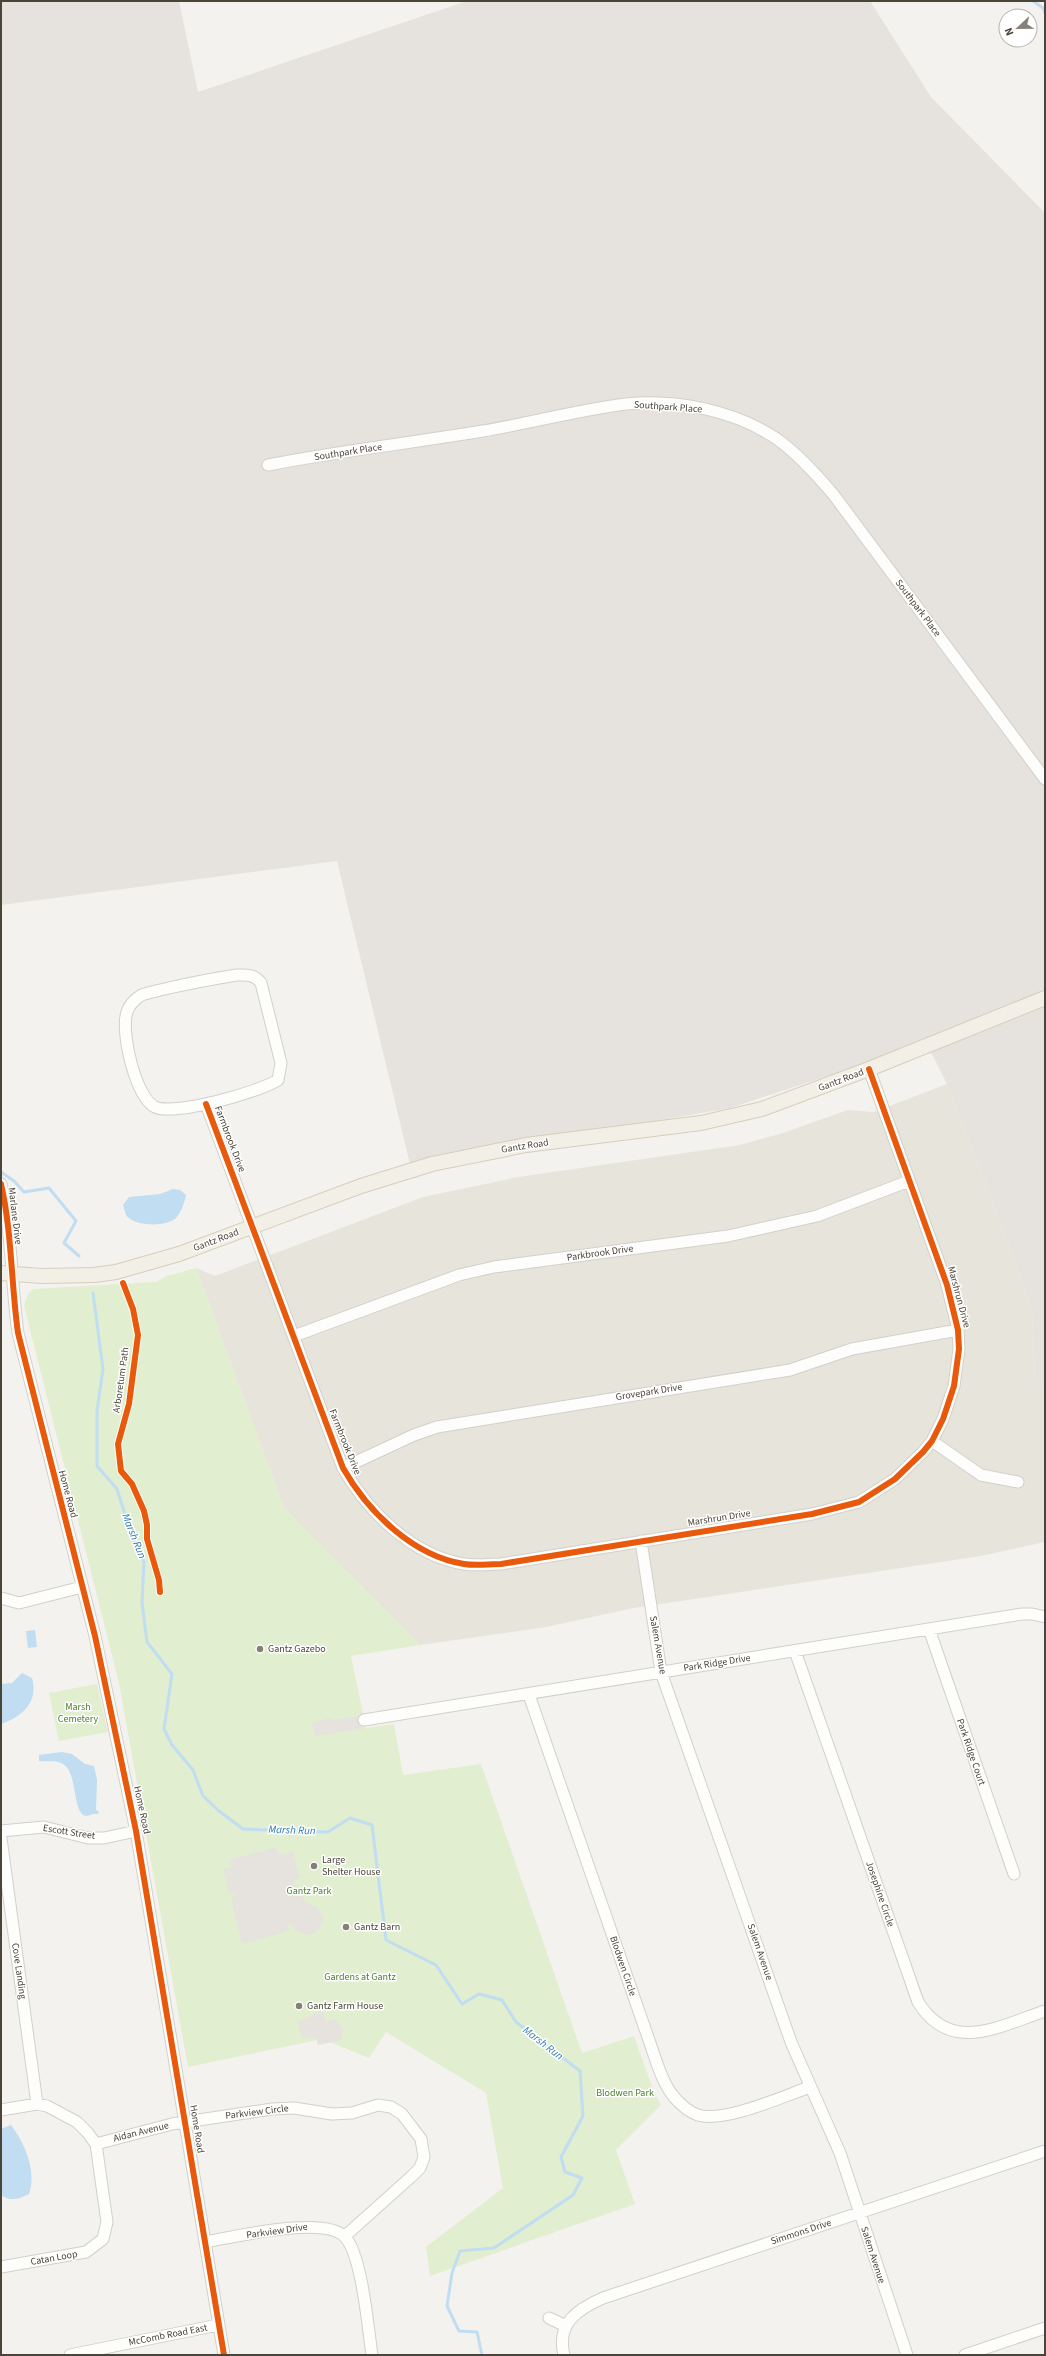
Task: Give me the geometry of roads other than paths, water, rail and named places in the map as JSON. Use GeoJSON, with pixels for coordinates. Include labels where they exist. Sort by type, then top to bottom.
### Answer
{"type":"FeatureCollection","features":[{"type":"Feature","properties":{"kind":"main road","name":"Gantz Road"},"geometry":{"type":"LineString","coordinates":[[6,1274],[73,1276],[116,1272],[179,1254],[361,1186],[432,1164],[526,1145],[701,1123],[733,1116],[783,1102],[869,1070],[1045,998]]}},
{"type":"Feature","properties":{"kind":"street","name":"Southpark Place"},"geometry":{"type":"LineString","coordinates":[[268,465],[513,426],[625,404],[681,405],[709,409],[746,422],[776,439],[804,462],[833,494],[1045,779]]}},
{"type":"Feature","properties":{"kind":"street"},"geometry":{"type":"LineString","coordinates":[[237,975],[256,977],[261,983],[281,1063],[278,1080],[271,1085],[206,1104],[166,1109],[155,1107],[145,1098],[129,1059],[125,1020],[132,1002],[141,995],[188,983],[237,975]]}},
{"type":"Feature","properties":{"kind":"street","name":"Marshrun Drive"},"geometry":{"type":"LineString","coordinates":[[669,1536],[812,1514],[858,1502],[895,1479],[932,1442],[943,1419],[954,1386],[959,1350],[958,1330],[947,1285],[869,1070]]}},
{"type":"Feature","properties":{"kind":"street","name":"Farmbrook Drive"},"geometry":{"type":"LineString","coordinates":[[206,1104],[343,1468],[354,1486],[394,1530],[430,1554],[465,1564],[501,1564],[669,1536]]}},
{"type":"Feature","properties":{"kind":"street","name":"Parkbrook Drive"},"geometry":{"type":"LineString","coordinates":[[294,1336],[460,1275],[494,1267],[728,1236],[817,1216],[909,1180]]}},
{"type":"Feature","properties":{"kind":"street","name":"Marlane Drive"},"geometry":{"type":"LineString","coordinates":[[1,1184],[6,1212],[6,1274]]}},
{"type":"Feature","properties":{"kind":"street","name":"Home Road"},"geometry":{"type":"LineString","coordinates":[[6,1274],[28,1376],[96,1643],[136,1831],[224,2355]]}},
{"type":"Feature","properties":{"kind":"street","name":"Grovepark Drive"},"geometry":{"type":"LineString","coordinates":[[343,1468],[414,1435],[437,1427],[790,1370],[852,1349],[958,1330]]}},
{"type":"Feature","properties":{"kind":"street"},"geometry":{"type":"LineString","coordinates":[[932,1442],[981,1475],[1018,1482]]}},
{"type":"Feature","properties":{"kind":"street","name":"Salem Avenue"},"geometry":{"type":"LineString","coordinates":[[641,1541],[661,1672],[791,2042],[810,2087],[832,2131],[907,2355]]}},
{"type":"Feature","properties":{"kind":"street"},"geometry":{"type":"LineString","coordinates":[[1,1598],[18,1603],[82,1587]]}},
{"type":"Feature","properties":{"kind":"street","name":"Park Ridge Drive"},"geometry":{"type":"LineString","coordinates":[[364,1720],[529,1695],[661,1672],[1022,1614],[1032,1614],[1045,1618]]}},
{"type":"Feature","properties":{"kind":"street","name":"Park Ridge Court"},"geometry":{"type":"LineString","coordinates":[[929,1629],[1014,1874]]}},
{"type":"Feature","properties":{"kind":"street","name":"Josephine Circle"},"geometry":{"type":"LineString","coordinates":[[794,1651],[918,2002],[925,2013],[944,2028],[968,2034],[980,2032],[1045,2011]]}},
{"type":"Feature","properties":{"kind":"street","name":"Blodwen Circle"},"geometry":{"type":"LineString","coordinates":[[529,1695],[651,2046],[664,2082],[673,2096],[680,2104],[698,2115],[716,2116],[810,2087]]}},
{"type":"Feature","properties":{"kind":"street","name":"Escott Street"},"geometry":{"type":"LineString","coordinates":[[1,1831],[44,1827],[88,1838],[104,1838],[136,1831]]}},
{"type":"Feature","properties":{"kind":"street","name":"Cove Landing"},"geometry":{"type":"LineString","coordinates":[[1,1838],[37,2104]]}},
{"type":"Feature","properties":{"kind":"street"},"geometry":{"type":"LineString","coordinates":[[1,2110],[37,2104],[47,2106],[77,2122],[96,2144]]}},
{"type":"Feature","properties":{"kind":"street","name":"Parkview Circle"},"geometry":{"type":"LineString","coordinates":[[186,2122],[272,2109],[294,2108],[332,2114],[352,2113],[378,2105],[391,2107],[402,2114],[422,2139],[424,2157],[420,2168],[345,2236]]}},
{"type":"Feature","properties":{"kind":"street","name":"Aidan Avenue"},"geometry":{"type":"LineString","coordinates":[[96,2144],[186,2122]]}},
{"type":"Feature","properties":{"kind":"street","name":"Catan Loop"},"geometry":{"type":"LineString","coordinates":[[1,2267],[86,2252],[103,2239],[107,2222],[96,2144]]}},
{"type":"Feature","properties":{"kind":"street","name":"Simmons Drive"},"geometry":{"type":"LineString","coordinates":[[566,2326],[577,2311],[603,2298],[1045,2151]]}},
{"type":"Feature","properties":{"kind":"street","name":"Parkview Drive"},"geometry":{"type":"LineString","coordinates":[[205,2242],[306,2226],[326,2227],[345,2236]]}},
{"type":"Feature","properties":{"kind":"street"},"geometry":{"type":"LineString","coordinates":[[345,2236],[355,2258],[372,2355]]}},
{"type":"Feature","properties":{"kind":"street"},"geometry":{"type":"LineString","coordinates":[[549,2318],[566,2326],[562,2341],[564,2355]]}},
{"type":"Feature","properties":{"kind":"street","name":"McComb Road East"},"geometry":{"type":"LineString","coordinates":[[70,2355],[218,2325]]}},
{"type":"Feature","properties":{"kind":"street"},"geometry":{"type":"LineString","coordinates":[[965,2355],[1045,2328]]}},
{"type":"Feature","properties":{"kind":"water"},"geometry":{"type":"Polygon","coordinates":[[[173,1189],[180,1190],[186,1195],[180,1213],[172,1221],[158,1224],[143,1224],[130,1219],[126,1215],[123,1205],[129,1197],[160,1194],[173,1189]]]}},
{"type":"Feature","properties":{"kind":"water"},"geometry":{"type":"Polygon","coordinates":[[[35,1630],[37,1647],[28,1648],[26,1631],[35,1630]]]}},
{"type":"Feature","properties":{"kind":"water"},"geometry":{"type":"Polygon","coordinates":[[[22,1673],[32,1678],[34,1687],[31,1701],[22,1713],[1,1724],[1,1684],[12,1683],[22,1673]]]}},
{"type":"Feature","properties":{"kind":"water"},"geometry":{"type":"Polygon","coordinates":[[[62,1752],[72,1754],[85,1764],[94,1766],[97,1780],[96,1810],[99,1812],[98,1814],[86,1816],[82,1814],[68,1768],[61,1763],[39,1761],[39,1755],[62,1752]]]}},
{"type":"Feature","properties":{"kind":"water"},"geometry":{"type":"Polygon","coordinates":[[[11,2125],[25,2149],[31,2167],[32,2176],[29,2194],[15,2199],[1,2195],[1,2129],[11,2125]]]}},
{"type":"Feature","properties":{"kind":"waterway"},"geometry":{"type":"LineString","coordinates":[[1033,1],[1043,8],[1045,13]]}},
{"type":"Feature","properties":{"kind":"waterway","name":"Marsh Run"},"geometry":{"type":"LineString","coordinates":[[1,1172],[14,1181],[24,1192],[49,1188],[76,1221],[64,1243],[79,1256]]}},
{"type":"Feature","properties":{"kind":"waterway","name":"Marsh Run"},"geometry":{"type":"LineString","coordinates":[[93,1293],[103,1369],[97,1411],[97,1466],[117,1489],[132,1537],[144,1562],[142,1603],[147,1642],[172,1674],[164,1729],[172,1745],[193,1770],[203,1796],[219,1811],[243,1829],[328,1832],[350,1818],[372,1825],[386,1940],[436,1965],[462,2004],[479,1994],[502,2000],[516,2022],[580,2071],[583,2116],[561,2157],[565,2172],[582,2178],[573,2195],[494,2248],[460,2251],[452,2273],[447,2306],[459,2331],[477,2332],[482,2355]]}},
{"type":"Feature","properties":{"kind":"place","name":"Gantz Gazebo"},"geometry":{"type":"Point","coordinates":[260,1649]}},
{"type":"Feature","properties":{"kind":"place","name":"Large Shelter House"},"geometry":{"type":"Point","coordinates":[314,1866]}},
{"type":"Feature","properties":{"kind":"place","name":"Gantz Barn"},"geometry":{"type":"Point","coordinates":[346,1927]}},
{"type":"Feature","properties":{"kind":"place","name":"Gantz Farm House"},"geometry":{"type":"Point","coordinates":[299,2006]}},
{"type":"Feature","properties":{"kind":"park label","name":"Marsh Cemetery"},"geometry":{"type":"Point","coordinates":[78,1712]}},
{"type":"Feature","properties":{"kind":"park label","name":"Gantz Park"},"geometry":{"type":"Point","coordinates":[309,1891]}},
{"type":"Feature","properties":{"kind":"park label","name":"Gardens at Gantz"},"geometry":{"type":"Point","coordinates":[360,1977]}},
{"type":"Feature","properties":{"kind":"park label","name":"Blodwen Park"},"geometry":{"type":"Point","coordinates":[625,2093]}}]}
